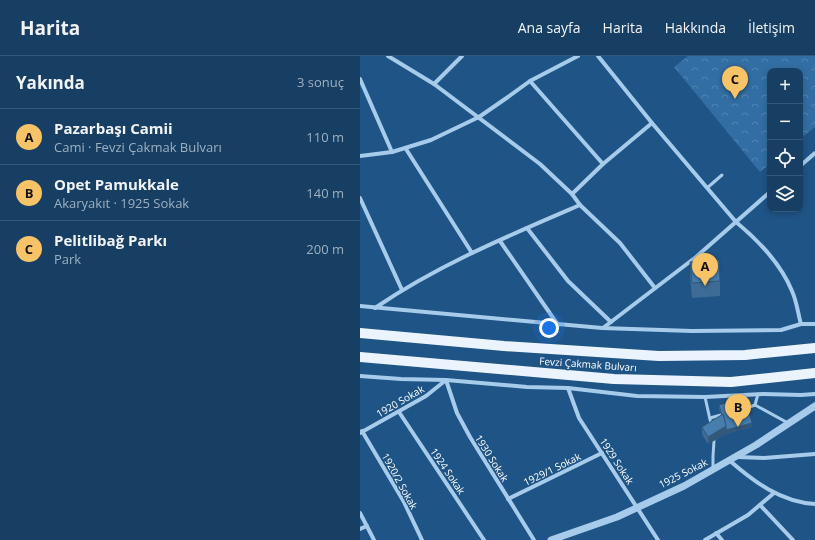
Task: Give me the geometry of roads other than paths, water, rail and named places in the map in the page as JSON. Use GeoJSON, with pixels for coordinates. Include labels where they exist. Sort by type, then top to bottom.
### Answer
{"type":"FeatureCollection","features":[{"type":"Feature","properties":{"kind":"main road","name":"Fevzi Çakmak Bulvarı"},"geometry":{"type":"LineString","coordinates":[[360,333],[504,346],[659,356],[745,355],[815,348]]}},
{"type":"Feature","properties":{"kind":"main road","name":"Fevzi Çakmak Bulvarı"},"geometry":{"type":"LineString","coordinates":[[360,357],[614,379],[731,382],[815,373]]}},
{"type":"Feature","properties":{"kind":"street"},"geometry":{"type":"LineString","coordinates":[[388,56],[434,84],[540,164],[620,243],[654,288]]}},
{"type":"Feature","properties":{"kind":"street"},"geometry":{"type":"LineString","coordinates":[[434,84],[462,56]]}},
{"type":"Feature","properties":{"kind":"street"},"geometry":{"type":"LineString","coordinates":[[360,156],[406,149],[431,140],[478,117],[530,81],[578,56]]}},
{"type":"Feature","properties":{"kind":"street"},"geometry":{"type":"LineString","coordinates":[[598,56],[652,123],[736,222],[750,234],[780,267],[793,292],[801,324]]}},
{"type":"Feature","properties":{"kind":"street"},"geometry":{"type":"LineString","coordinates":[[360,79],[392,152]]}},
{"type":"Feature","properties":{"kind":"street"},"geometry":{"type":"LineString","coordinates":[[530,81],[603,164]]}},
{"type":"Feature","properties":{"kind":"street"},"geometry":{"type":"LineString","coordinates":[[572,194],[603,164],[652,123]]}},
{"type":"Feature","properties":{"kind":"street"},"geometry":{"type":"LineString","coordinates":[[406,149],[472,253]]}},
{"type":"Feature","properties":{"kind":"street"},"geometry":{"type":"LineString","coordinates":[[803,164],[814,155]]}},
{"type":"Feature","properties":{"kind":"street"},"geometry":{"type":"LineString","coordinates":[[602,328],[696,257],[767,195]]}},
{"type":"Feature","properties":{"kind":"street"},"geometry":{"type":"LineString","coordinates":[[360,198],[402,290]]}},
{"type":"Feature","properties":{"kind":"street"},"geometry":{"type":"LineString","coordinates":[[375,308],[402,290],[472,253],[580,205]]}},
{"type":"Feature","properties":{"kind":"street"},"geometry":{"type":"LineString","coordinates":[[528,228],[568,281],[611,322]]}},
{"type":"Feature","properties":{"kind":"street"},"geometry":{"type":"LineString","coordinates":[[500,241],[558,324]]}},
{"type":"Feature","properties":{"kind":"street"},"geometry":{"type":"LineString","coordinates":[[360,306],[602,328],[692,331],[781,330],[801,324],[815,324]]}},
{"type":"Feature","properties":{"kind":"street"},"geometry":{"type":"LineString","coordinates":[[360,376],[446,380],[527,387],[568,388],[637,396],[704,397],[758,394],[815,394]]}},
{"type":"Feature","properties":{"kind":"street","name":"1920 Sokak"},"geometry":{"type":"LineString","coordinates":[[361,432],[426,396],[446,380]]}},
{"type":"Feature","properties":{"kind":"street","name":"1930 Sokak"},"geometry":{"type":"LineString","coordinates":[[446,380],[457,413],[470,438],[534,540]]}},
{"type":"Feature","properties":{"kind":"street","name":"1929 Sokak"},"geometry":{"type":"LineString","coordinates":[[568,388],[579,418],[658,540]]}},
{"type":"Feature","properties":{"kind":"street","name":"1925 Sokak"},"geometry":{"type":"LineString","coordinates":[[551,540],[617,517],[684,486],[756,446],[815,406]]}},
{"type":"Feature","properties":{"kind":"street","name":"1924 Sokak"},"geometry":{"type":"LineString","coordinates":[[399,412],[484,540]]}},
{"type":"Feature","properties":{"kind":"street","name":"1920/2 Sokak"},"geometry":{"type":"LineString","coordinates":[[361,432],[404,502],[422,540]]}},
{"type":"Feature","properties":{"kind":"street","name":"1929/1 Sokak"},"geometry":{"type":"LineString","coordinates":[[508,499],[602,453]]}},
{"type":"Feature","properties":{"kind":"street"},"geometry":{"type":"LineString","coordinates":[[732,459],[815,454]]}},
{"type":"Feature","properties":{"kind":"street"},"geometry":{"type":"LineString","coordinates":[[732,459],[751,479],[774,493],[805,503],[815,504]]}},
{"type":"Feature","properties":{"kind":"street"},"geometry":{"type":"LineString","coordinates":[[705,540],[748,515],[774,493]]}},
{"type":"Feature","properties":{"kind":"street"},"geometry":{"type":"LineString","coordinates":[[760,505],[793,540]]}},
{"type":"Feature","properties":{"kind":"street"},"geometry":{"type":"LineString","coordinates":[[360,513],[374,540]]}},
{"type":"Feature","properties":{"kind":"street"},"geometry":{"type":"LineString","coordinates":[[360,529],[367,526]]}},
{"type":"Feature","properties":{"kind":"street"},"geometry":{"type":"LineString","coordinates":[[716,533],[722,540]]}},
{"type":"Feature","properties":{"kind":"lane"},"geometry":{"type":"LineString","coordinates":[[707,188],[722,175]]}},
{"type":"Feature","properties":{"kind":"lane"},"geometry":{"type":"LineString","coordinates":[[755,405],[758,394]]}},
{"type":"Feature","properties":{"kind":"lane"},"geometry":{"type":"LineString","coordinates":[[704,397],[712,428]]}},
{"type":"Feature","properties":{"kind":"lane"},"geometry":{"type":"LineString","coordinates":[[747,408],[755,405],[789,423]]}},
{"type":"Feature","properties":{"kind":"lane"},"geometry":{"type":"LineString","coordinates":[[710,418],[721,415]]}},
{"type":"Feature","properties":{"kind":"lane"},"geometry":{"type":"LineString","coordinates":[[713,469],[712,456],[714,441]]}},
{"type":"Feature","properties":{"kind":"place","name":"Pelitlibağ Parkı"},"geometry":{"type":"Point","coordinates":[735,99]}},
{"type":"Feature","properties":{"kind":"place","name":"Pazarbaşı Camii"},"geometry":{"type":"Point","coordinates":[705,286]}},
{"type":"Feature","properties":{"kind":"place","name":"Opet Pamukkale"},"geometry":{"type":"Point","coordinates":[738,427]}}]}
